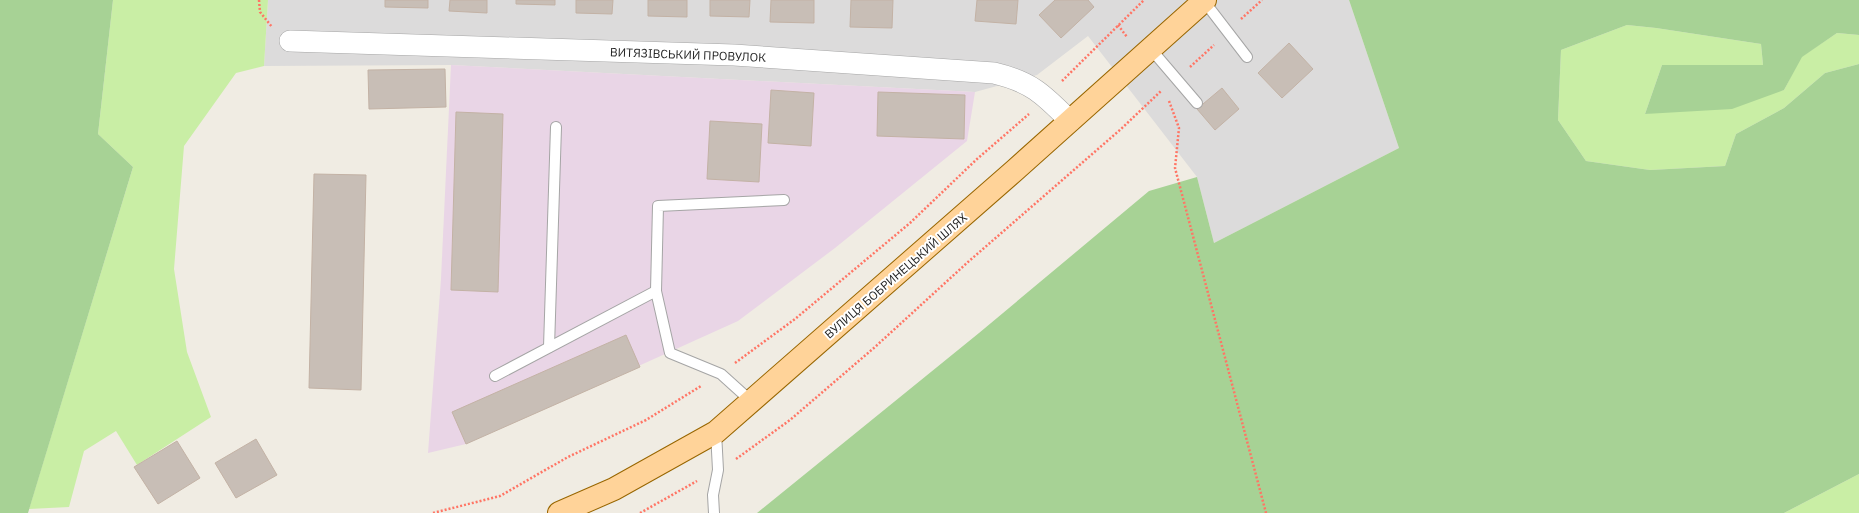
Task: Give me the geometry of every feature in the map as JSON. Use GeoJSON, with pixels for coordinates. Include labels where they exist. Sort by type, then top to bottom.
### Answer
{"type":"FeatureCollection","features":[{"type":"Feature","properties":{"kind":"main road","name":"ВУЛИЦЯ БОБРИНЕЦЬКИЙ ШЛЯХ"},"geometry":{"type":"LineString","coordinates":[[559,513],[614,489],[716,432],[752,402],[1205,0]]}},
{"type":"Feature","properties":{"kind":"street","name":"ВИТЯЗІВСЬКИЙ ПРОВУЛОК"},"geometry":{"type":"LineString","coordinates":[[290,41],[734,56],[986,73],[1015,78],[1040,92],[1070,120]]}},
{"type":"Feature","properties":{"kind":"lane"},"geometry":{"type":"LineString","coordinates":[[1205,0],[1227,32],[1247,57]]}},
{"type":"Feature","properties":{"kind":"lane"},"geometry":{"type":"LineString","coordinates":[[1150,48],[1197,103]]}},
{"type":"Feature","properties":{"kind":"lane"},"geometry":{"type":"LineString","coordinates":[[549,347],[556,127]]}},
{"type":"Feature","properties":{"kind":"lane"},"geometry":{"type":"LineString","coordinates":[[752,402],[721,374],[670,353],[656,291],[658,206],[784,200]]}},
{"type":"Feature","properties":{"kind":"lane"},"geometry":{"type":"LineString","coordinates":[[495,376],[656,291]]}},
{"type":"Feature","properties":{"kind":"lane"},"geometry":{"type":"LineString","coordinates":[[714,513],[713,495],[718,470],[716,432]]}},
{"type":"Feature","properties":{"kind":"path"},"geometry":{"type":"LineString","coordinates":[[260,0],[260,12],[274,29],[290,41]]}},
{"type":"Feature","properties":{"kind":"path"},"geometry":{"type":"LineString","coordinates":[[433,513],[500,496],[568,457],[646,420],[721,374],[795,319],[910,222],[977,159],[1047,98],[1071,72],[1144,0]]}},
{"type":"Feature","properties":{"kind":"path"},"geometry":{"type":"LineString","coordinates":[[640,513],[718,470],[790,420],[1121,129],[1164,88],[1177,78],[1262,0]]}},
{"type":"Feature","properties":{"kind":"path"},"geometry":{"type":"LineString","coordinates":[[1164,88],[1179,128],[1175,168],[1266,513]]}},
{"type":"Feature","properties":{"kind":"shaded area"},"geometry":{"type":"Polygon","coordinates":[[[268,0],[1349,0],[1399,148],[1214,243],[1197,177],[1088,36],[1037,75],[975,92],[451,65],[264,66],[268,0]]]}},
{"type":"Feature","properties":{"kind":"shaded area"},"geometry":{"type":"Polygon","coordinates":[[[451,65],[975,92],[967,141],[835,248],[738,321],[466,444],[428,453],[441,279],[451,65]]]}},
{"type":"Feature","properties":{"kind":"green space"},"geometry":{"type":"Polygon","coordinates":[[[0,0],[113,0],[98,134],[133,167],[28,513],[0,513],[0,0]]]}},
{"type":"Feature","properties":{"kind":"green space"},"geometry":{"type":"Polygon","coordinates":[[[113,0],[268,0],[264,66],[236,73],[184,146],[174,269],[187,352],[211,417],[137,465],[116,431],[84,451],[69,507],[29,509],[133,167],[98,134],[113,0]]]}},
{"type":"Feature","properties":{"kind":"green space"},"geometry":{"type":"Polygon","coordinates":[[[1349,0],[1859,0],[1859,35],[1837,33],[1802,57],[1784,90],[1732,109],[1645,114],[1662,65],[1763,65],[1761,44],[1627,25],[1561,50],[1558,120],[1586,161],[1650,170],[1725,166],[1736,134],[1784,108],[1825,73],[1859,64],[1859,474],[1784,513],[757,513],[979,333],[1149,191],[1197,177],[1214,243],[1399,148],[1349,0]]]}},
{"type":"Feature","properties":{"kind":"green space"},"geometry":{"type":"Polygon","coordinates":[[[1627,25],[1761,44],[1763,65],[1662,65],[1645,114],[1784,90],[1801,57],[1837,33],[1859,35],[1859,64],[1825,73],[1784,108],[1736,134],[1725,166],[1650,170],[1586,161],[1558,120],[1561,50],[1627,25]]]}},
{"type":"Feature","properties":{"kind":"green space"},"geometry":{"type":"Polygon","coordinates":[[[1859,474],[1859,513],[1784,513],[1859,474]]]}},
{"type":"Feature","properties":{"kind":"building"},"geometry":{"type":"Polygon","coordinates":[[[385,0],[428,0],[428,8],[385,7],[385,0]]]}},
{"type":"Feature","properties":{"kind":"building"},"geometry":{"type":"Polygon","coordinates":[[[450,0],[487,0],[487,13],[449,11],[450,0]]]}},
{"type":"Feature","properties":{"kind":"building"},"geometry":{"type":"Polygon","coordinates":[[[516,0],[555,0],[555,5],[516,4],[516,0]]]}},
{"type":"Feature","properties":{"kind":"building"},"geometry":{"type":"Polygon","coordinates":[[[576,0],[613,0],[612,14],[576,13],[576,0]]]}},
{"type":"Feature","properties":{"kind":"building"},"geometry":{"type":"Polygon","coordinates":[[[648,0],[687,0],[687,17],[648,16],[648,0]]]}},
{"type":"Feature","properties":{"kind":"building"},"geometry":{"type":"Polygon","coordinates":[[[710,0],[750,0],[749,17],[710,16],[710,0]]]}},
{"type":"Feature","properties":{"kind":"building"},"geometry":{"type":"Polygon","coordinates":[[[771,0],[814,0],[814,23],[770,22],[771,0]]]}},
{"type":"Feature","properties":{"kind":"building"},"geometry":{"type":"Polygon","coordinates":[[[851,0],[893,0],[892,28],[850,27],[851,0]]]}},
{"type":"Feature","properties":{"kind":"building"},"geometry":{"type":"Polygon","coordinates":[[[977,0],[1018,0],[1016,24],[975,21],[977,0]]]}},
{"type":"Feature","properties":{"kind":"building"},"geometry":{"type":"Polygon","coordinates":[[[1055,0],[1088,0],[1094,7],[1061,38],[1039,15],[1055,0]]]}},
{"type":"Feature","properties":{"kind":"building"},"geometry":{"type":"Polygon","coordinates":[[[1289,43],[1313,69],[1282,98],[1258,73],[1289,43]]]}},
{"type":"Feature","properties":{"kind":"building"},"geometry":{"type":"Polygon","coordinates":[[[445,69],[446,107],[369,109],[368,70],[445,69]]]}},
{"type":"Feature","properties":{"kind":"building"},"geometry":{"type":"Polygon","coordinates":[[[1222,88],[1239,109],[1215,130],[1197,109],[1222,88]]]}},
{"type":"Feature","properties":{"kind":"building"},"geometry":{"type":"Polygon","coordinates":[[[771,90],[814,93],[811,146],[768,143],[771,90]]]}},
{"type":"Feature","properties":{"kind":"building"},"geometry":{"type":"Polygon","coordinates":[[[878,92],[965,95],[964,139],[877,136],[878,92]]]}},
{"type":"Feature","properties":{"kind":"building"},"geometry":{"type":"Polygon","coordinates":[[[456,112],[503,114],[498,292],[451,290],[456,112]]]}},
{"type":"Feature","properties":{"kind":"building"},"geometry":{"type":"Polygon","coordinates":[[[710,121],[762,124],[759,182],[707,179],[710,121]]]}},
{"type":"Feature","properties":{"kind":"building"},"geometry":{"type":"Polygon","coordinates":[[[314,174],[366,175],[361,390],[309,388],[314,174]]]}},
{"type":"Feature","properties":{"kind":"building"},"geometry":{"type":"Polygon","coordinates":[[[626,335],[640,367],[466,444],[452,412],[626,335]]]}},
{"type":"Feature","properties":{"kind":"building"},"geometry":{"type":"Polygon","coordinates":[[[256,439],[277,475],[236,498],[215,463],[256,439]]]}},
{"type":"Feature","properties":{"kind":"building"},"geometry":{"type":"Polygon","coordinates":[[[177,441],[200,478],[158,504],[134,467],[177,441]]]}}]}
